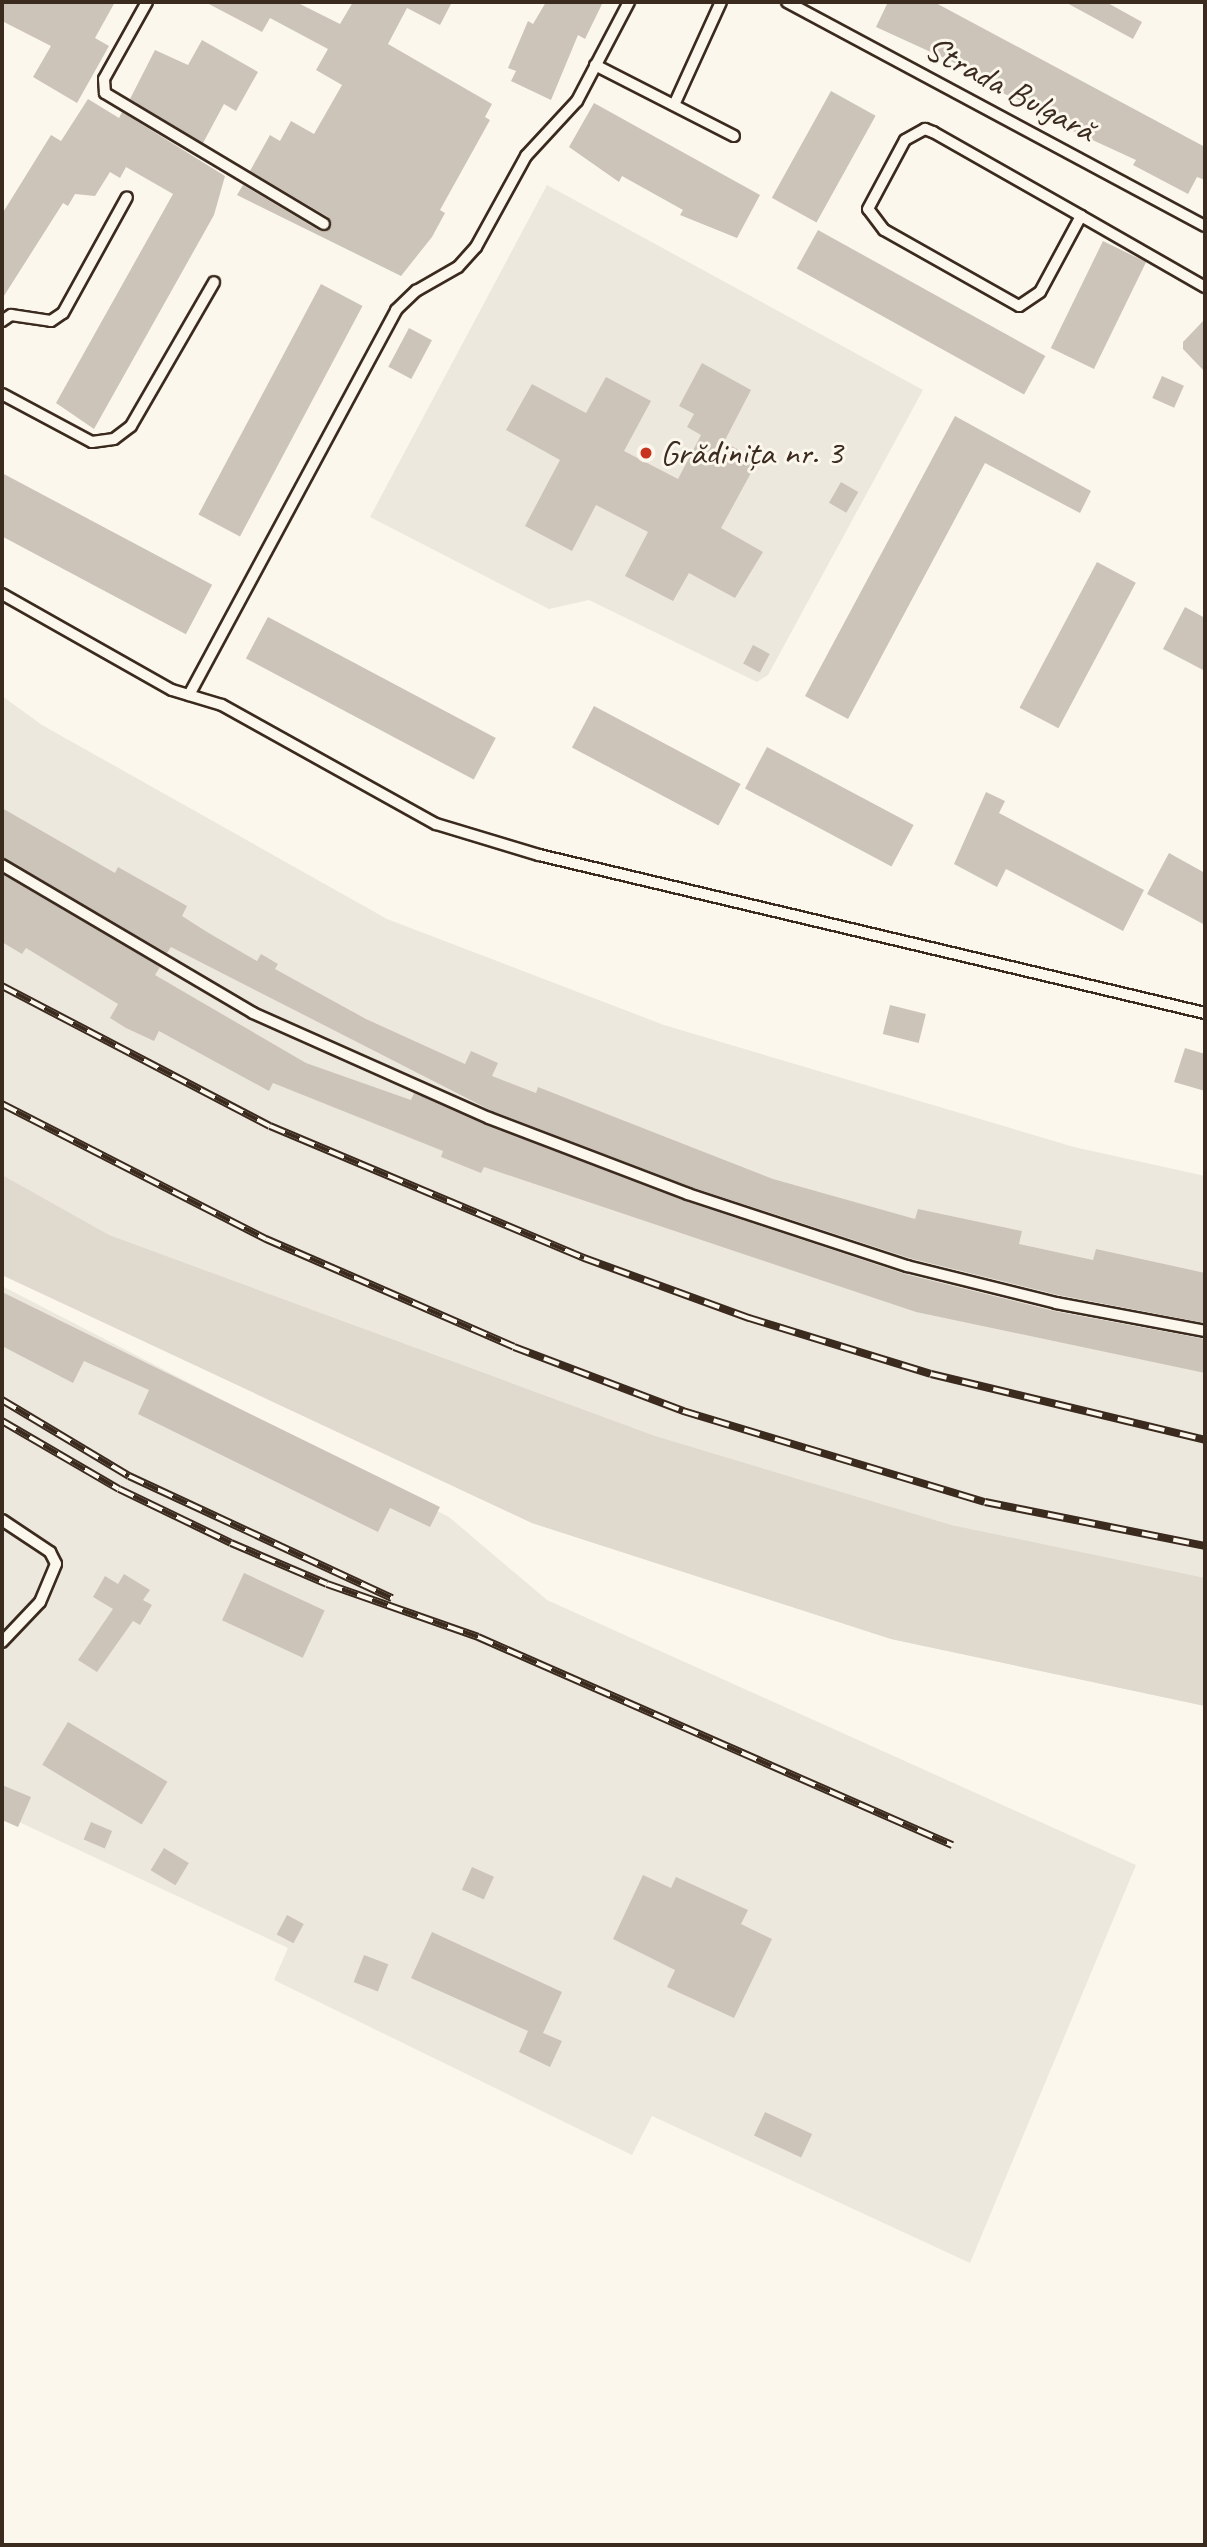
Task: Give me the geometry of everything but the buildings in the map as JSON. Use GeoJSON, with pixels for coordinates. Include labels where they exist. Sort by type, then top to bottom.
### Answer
{"type":"FeatureCollection","features":[{"type":"Feature","properties":{"kind":"lane"},"geometry":{"type":"LineString","coordinates":[[147,2],[104,79],[105,93],[324,224]]}},
{"type":"Feature","properties":{"kind":"lane"},"geometry":{"type":"LineString","coordinates":[[189,695],[396,310],[467,257],[516,172],[576,101],[629,2]]}},
{"type":"Feature","properties":{"kind":"lane"},"geometry":{"type":"LineString","coordinates":[[674,105],[721,2]]}},
{"type":"Feature","properties":{"kind":"lane","name":"Strada Bulgară"},"geometry":{"type":"LineString","coordinates":[[787,2],[1205,226]]}},
{"type":"Feature","properties":{"kind":"lane"},"geometry":{"type":"LineString","coordinates":[[595,65],[734,136]]}},
{"type":"Feature","properties":{"kind":"lane"},"geometry":{"type":"LineString","coordinates":[[1081,216],[1040,292],[1019,306],[884,230],[868,209],[905,140],[925,128],[1081,216],[1205,287]]}},
{"type":"Feature","properties":{"kind":"lane"},"geometry":{"type":"LineString","coordinates":[[2,321],[11,315],[51,321],[63,313],[127,198]]}},
{"type":"Feature","properties":{"kind":"lane"},"geometry":{"type":"LineString","coordinates":[[2,394],[92,442],[114,439],[131,426],[214,282]]}},
{"type":"Feature","properties":{"kind":"lane"},"geometry":{"type":"LineString","coordinates":[[2,594],[189,695],[222,705],[436,824],[491,842],[1205,1013]]}},
{"type":"Feature","properties":{"kind":"lane"},"geometry":{"type":"LineString","coordinates":[[2,865],[253,1013],[489,1118],[688,1194],[907,1266],[1056,1303],[1205,1331]]}},
{"type":"Feature","properties":{"kind":"lane"},"geometry":{"type":"LineString","coordinates":[[2,1520],[50,1552],[55,1564],[40,1602],[2,1642]]}},
{"type":"Feature","properties":{"kind":"shaded area","name":"Grădinița nr. 3"},"geometry":{"type":"Polygon","coordinates":[[[547,185],[923,390],[768,675],[757,682],[589,600],[549,609],[370,517],[547,185]]]}},
{"type":"Feature","properties":{"kind":"shaded area"},"geometry":{"type":"Polygon","coordinates":[[[2,696],[42,725],[387,919],[664,1025],[1074,1147],[1205,1176],[1205,1706],[891,1639],[532,1523],[2,1275],[2,696]]]}},
{"type":"Feature","properties":{"kind":"shaded area"},"geometry":{"type":"Polygon","coordinates":[[[2,1175],[109,1235],[655,1436],[951,1525],[1205,1578],[1205,1706],[891,1639],[532,1523],[2,1275],[2,1175]]]}},
{"type":"Feature","properties":{"kind":"shaded area"},"geometry":{"type":"Polygon","coordinates":[[[2,1286],[449,1517],[547,1600],[1136,1865],[970,2263],[652,2116],[632,2155],[274,1980],[288,1948],[2,1814],[2,1286]]]}},
{"type":"Feature","properties":{"kind":"railway"},"geometry":{"type":"LineString","coordinates":[[2,986],[270,1126],[584,1258],[749,1318],[931,1374],[1205,1440]]}},
{"type":"Feature","properties":{"kind":"railway"},"geometry":{"type":"LineString","coordinates":[[2,1104],[266,1239],[514,1347],[683,1411],[985,1502],[1205,1546]]}},
{"type":"Feature","properties":{"kind":"railway"},"geometry":{"type":"LineString","coordinates":[[2,1400],[129,1476],[392,1598]]}},
{"type":"Feature","properties":{"kind":"railway"},"geometry":{"type":"LineString","coordinates":[[2,1421],[119,1489],[231,1543],[327,1584],[478,1637],[952,1845]]}},
{"type":"Feature","properties":{"kind":"place","name":"Grădinița nr. 3"},"geometry":{"type":"Point","coordinates":[646,453]}}]}
